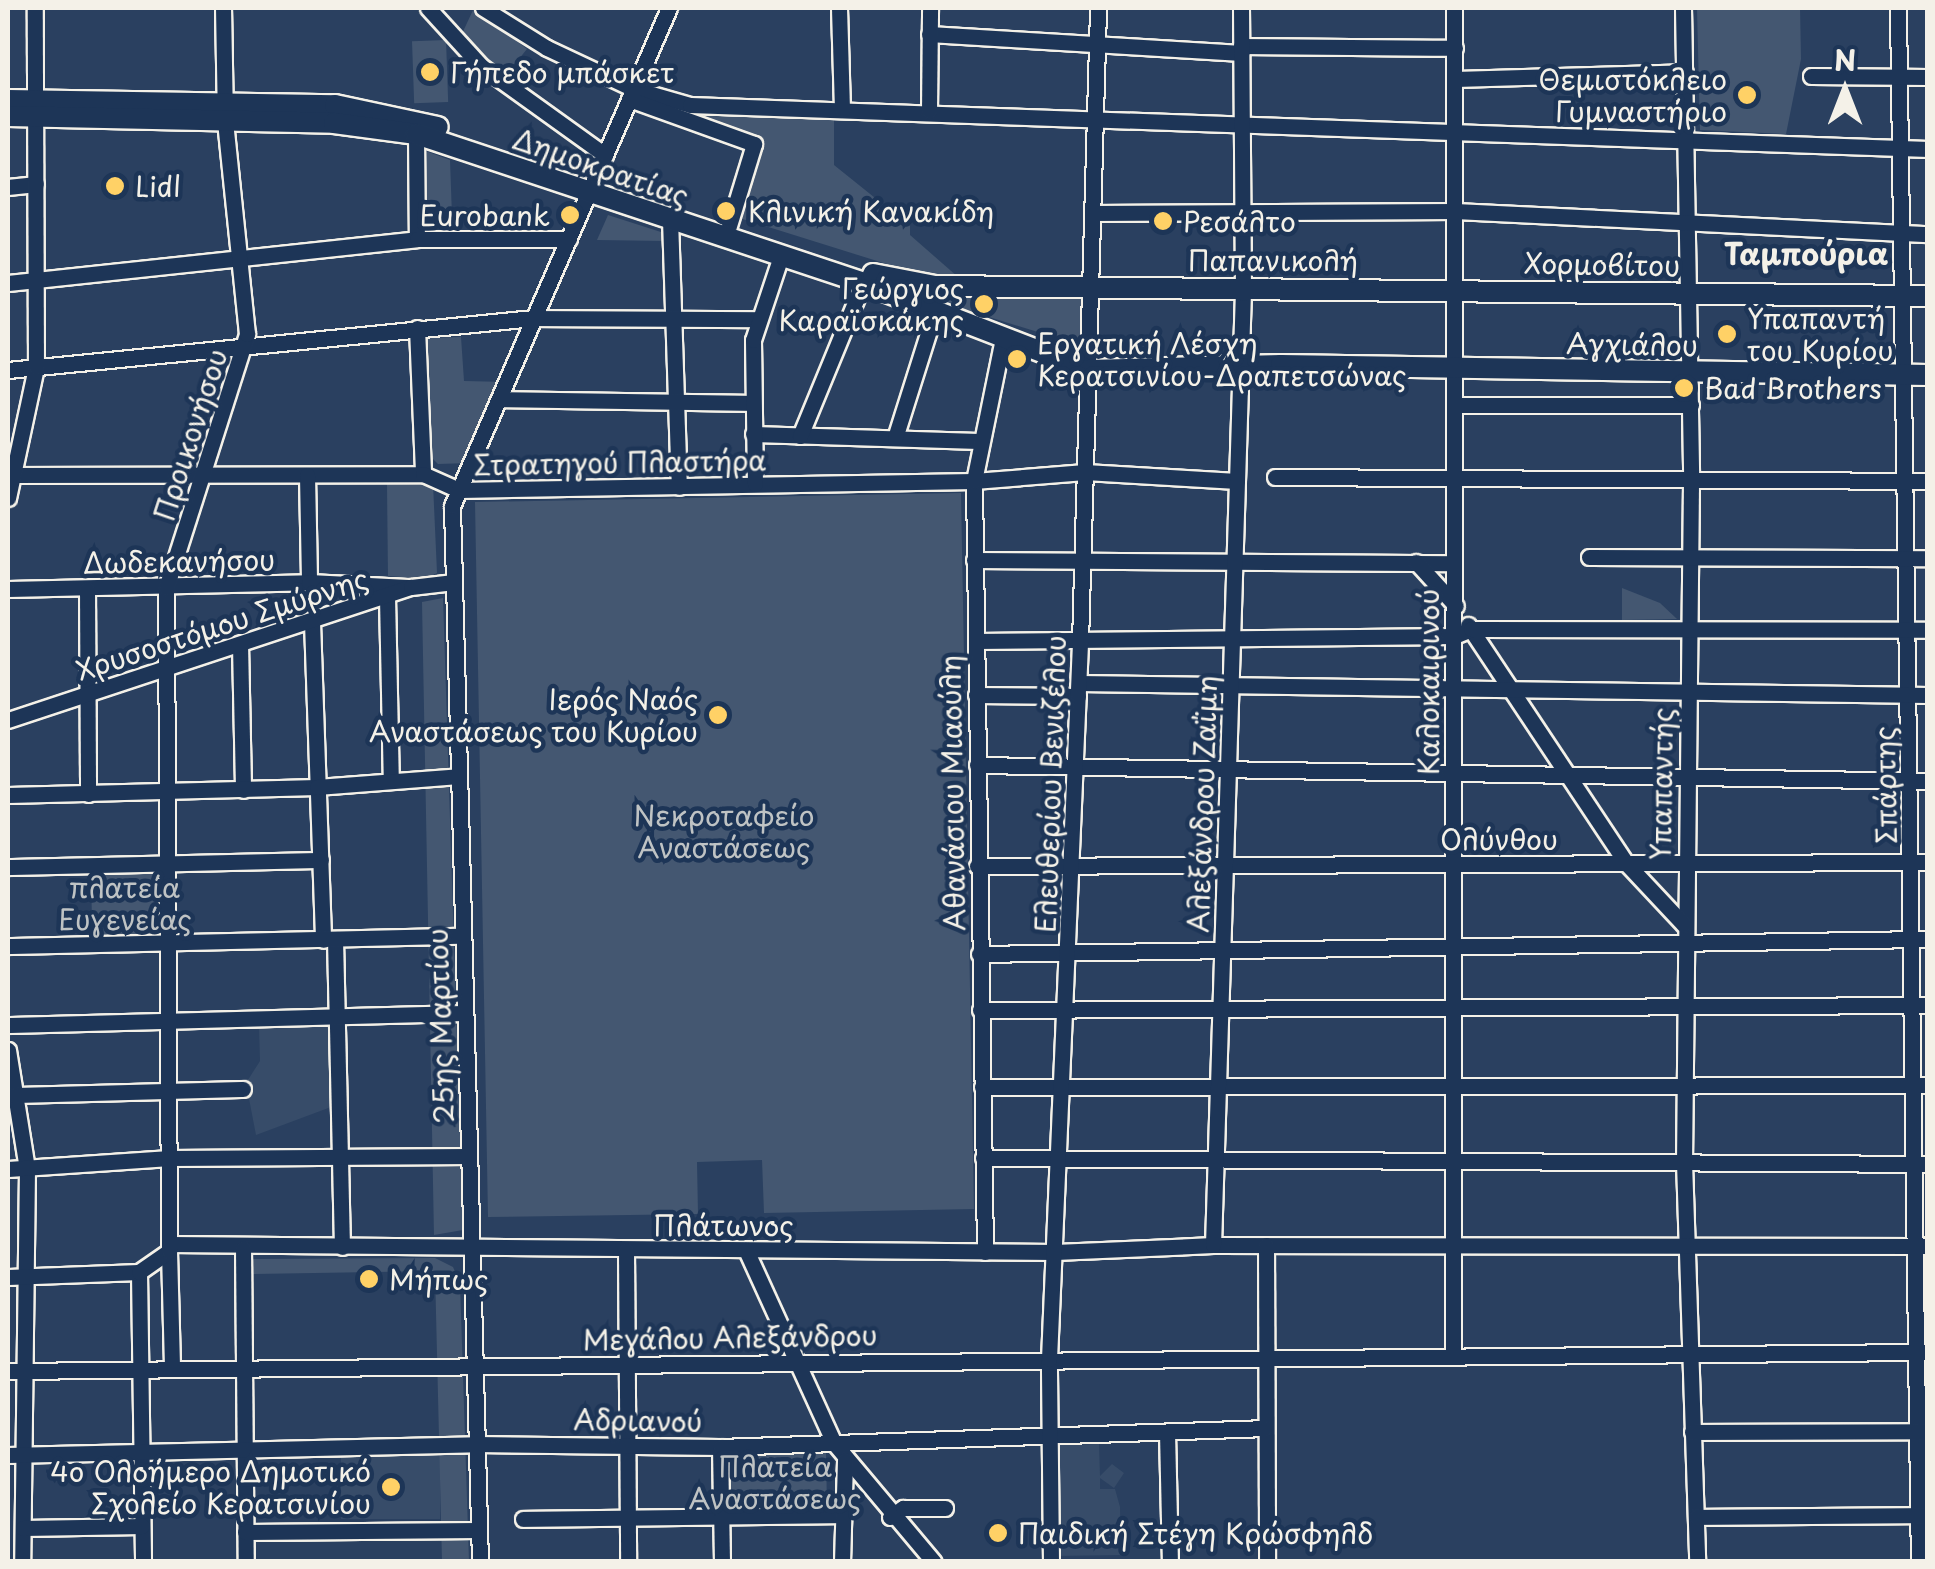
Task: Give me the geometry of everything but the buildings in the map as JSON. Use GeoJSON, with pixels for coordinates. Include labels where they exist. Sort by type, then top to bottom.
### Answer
{"type":"FeatureCollection","features":[{"type":"Feature","properties":{"kind":"main road","name":"Δημοκρατίας"},"geometry":{"type":"LineString","coordinates":[[8,100],[35,108],[376,110],[592,185],[670,219],[863,284],[1088,370],[1240,365],[1456,368]]}},
{"type":"Feature","properties":{"kind":"main road","name":"Δημοκρατίας"},"geometry":{"type":"LineString","coordinates":[[8,116],[35,108]]}},
{"type":"Feature","properties":{"kind":"main road","name":"Δημοκρατίας"},"geometry":{"type":"LineString","coordinates":[[225,112],[416,134],[729,226],[903,284],[1090,289]]}},
{"type":"Feature","properties":{"kind":"main road","name":"Παπανικολή"},"geometry":{"type":"LineString","coordinates":[[1090,289],[1456,289]]}},
{"type":"Feature","properties":{"kind":"main road","name":"Χορμοβίτου"},"geometry":{"type":"LineString","coordinates":[[1456,289],[1928,296]]}},
{"type":"Feature","properties":{"kind":"main road","name":"Αγχιάλου"},"geometry":{"type":"LineString","coordinates":[[1456,368],[1928,376]]}},
{"type":"Feature","properties":{"kind":"street"},"geometry":{"type":"LineString","coordinates":[[8,498],[36,368],[34,8]]}},
{"type":"Feature","properties":{"kind":"street","name":"Προικονήσου"},"geometry":{"type":"LineString","coordinates":[[172,1369],[166,588],[246,346],[225,112],[223,8]]}},
{"type":"Feature","properties":{"kind":"street"},"geometry":{"type":"LineString","coordinates":[[428,8],[481,66],[605,155]]}},
{"type":"Feature","properties":{"kind":"street"},"geometry":{"type":"LineString","coordinates":[[483,8],[632,94],[752,142],[756,148],[729,226]]}},
{"type":"Feature","properties":{"kind":"street","name":"25ης Μαρτίου"},"geometry":{"type":"LineString","coordinates":[[480,1562],[452,506],[670,8]]}},
{"type":"Feature","properties":{"kind":"street"},"geometry":{"type":"LineString","coordinates":[[839,8],[842,110]]}},
{"type":"Feature","properties":{"kind":"street"},"geometry":{"type":"LineString","coordinates":[[929,112],[930,8]]}},
{"type":"Feature","properties":{"kind":"street","name":"Ελευθερίου Βενιζέλου"},"geometry":{"type":"LineString","coordinates":[[1051,1562],[1049,1359],[1080,642],[1098,8]]}},
{"type":"Feature","properties":{"kind":"street","name":"Αλεξάνδρου Ζαΐμη"},"geometry":{"type":"LineString","coordinates":[[1213,1246],[1242,286],[1241,8]]}},
{"type":"Feature","properties":{"kind":"street","name":"Καλοκαιρινού"},"geometry":{"type":"LineString","coordinates":[[1453,1356],[1454,8]]}},
{"type":"Feature","properties":{"kind":"street","name":"Υπαπαντής"},"geometry":{"type":"LineString","coordinates":[[1683,8],[1691,372],[1684,1162],[1697,1562]]}},
{"type":"Feature","properties":{"kind":"street","name":"Σπάρτης"},"geometry":{"type":"LineString","coordinates":[[1898,8],[1910,781],[1919,862],[1923,1515],[1919,1562]]}},
{"type":"Feature","properties":{"kind":"street"},"geometry":{"type":"LineString","coordinates":[[929,34],[1241,50],[1455,48]]}},
{"type":"Feature","properties":{"kind":"street"},"geometry":{"type":"LineString","coordinates":[[1455,79],[1685,72]]}},
{"type":"Feature","properties":{"kind":"street"},"geometry":{"type":"LineString","coordinates":[[1811,76],[1928,76]]}},
{"type":"Feature","properties":{"kind":"street"},"geometry":{"type":"LineString","coordinates":[[632,94],[690,106],[929,112],[1242,129],[1687,135],[1928,148]]}},
{"type":"Feature","properties":{"kind":"street"},"geometry":{"type":"LineString","coordinates":[[416,134],[417,240]]}},
{"type":"Feature","properties":{"kind":"street"},"geometry":{"type":"LineString","coordinates":[[8,187],[36,184]]}},
{"type":"Feature","properties":{"kind":"street"},"geometry":{"type":"LineString","coordinates":[[1092,213],[1242,208],[1455,211],[1688,218],[1928,234]]}},
{"type":"Feature","properties":{"kind":"street"},"geometry":{"type":"LineString","coordinates":[[670,219],[680,487]]}},
{"type":"Feature","properties":{"kind":"street"},"geometry":{"type":"LineString","coordinates":[[8,283],[417,240],[568,239]]}},
{"type":"Feature","properties":{"kind":"street"},"geometry":{"type":"LineString","coordinates":[[755,484],[750,404],[758,319],[780,256]]}},
{"type":"Feature","properties":{"kind":"street"},"geometry":{"type":"LineString","coordinates":[[800,436],[863,284]]}},
{"type":"Feature","properties":{"kind":"street"},"geometry":{"type":"LineString","coordinates":[[895,438],[935,311]]}},
{"type":"Feature","properties":{"kind":"street"},"geometry":{"type":"LineString","coordinates":[[8,370],[534,318],[758,319]]}},
{"type":"Feature","properties":{"kind":"street"},"geometry":{"type":"LineString","coordinates":[[418,328],[423,474]]}},
{"type":"Feature","properties":{"kind":"street","name":"Αθανάσιου Μιαούλη"},"geometry":{"type":"LineString","coordinates":[[985,1252],[974,481],[978,441],[1003,338]]}},
{"type":"Feature","properties":{"kind":"street"},"geometry":{"type":"LineString","coordinates":[[499,399],[750,404]]}},
{"type":"Feature","properties":{"kind":"street"},"geometry":{"type":"LineString","coordinates":[[1456,405],[1691,405]]}},
{"type":"Feature","properties":{"kind":"street"},"geometry":{"type":"LineString","coordinates":[[753,434],[978,441]]}},
{"type":"Feature","properties":{"kind":"street","name":"Στρατηγού Πλαστήρα"},"geometry":{"type":"LineString","coordinates":[[10,476],[423,474],[459,490],[974,481],[1086,472],[1237,481]]}},
{"type":"Feature","properties":{"kind":"street"},"geometry":{"type":"LineString","coordinates":[[307,475],[310,582]]}},
{"type":"Feature","properties":{"kind":"street"},"geometry":{"type":"LineString","coordinates":[[1275,478],[1928,482]]}},
{"type":"Feature","properties":{"kind":"street"},"geometry":{"type":"LineString","coordinates":[[1589,558],[1928,558]]}},
{"type":"Feature","properties":{"kind":"street"},"geometry":{"type":"LineString","coordinates":[[974,560],[1453,563]]}},
{"type":"Feature","properties":{"kind":"street"},"geometry":{"type":"LineString","coordinates":[[1416,562],[1454,602],[1506,690],[1628,864],[1684,934]]}},
{"type":"Feature","properties":{"kind":"street","name":"Δωδεκανήσου"},"geometry":{"type":"LineString","coordinates":[[8,589],[310,582],[410,588]]}},
{"type":"Feature","properties":{"kind":"street","name":"Χρυσοστόμου Σμύρνης"},"geometry":{"type":"LineString","coordinates":[[8,720],[410,588],[454,582]]}},
{"type":"Feature","properties":{"kind":"street"},"geometry":{"type":"LineString","coordinates":[[87,588],[88,794]]}},
{"type":"Feature","properties":{"kind":"street"},"geometry":{"type":"LineString","coordinates":[[387,597],[391,781]]}},
{"type":"Feature","properties":{"kind":"street"},"geometry":{"type":"LineString","coordinates":[[312,622],[321,860],[338,1017],[342,1247]]}},
{"type":"Feature","properties":{"kind":"street"},"geometry":{"type":"LineString","coordinates":[[976,642],[1454,636],[1470,629],[1928,630]]}},
{"type":"Feature","properties":{"kind":"street"},"geometry":{"type":"LineString","coordinates":[[240,644],[243,790]]}},
{"type":"Feature","properties":{"kind":"street"},"geometry":{"type":"LineString","coordinates":[[976,695],[1230,688],[1928,695]]}},
{"type":"Feature","properties":{"kind":"street"},"geometry":{"type":"LineString","coordinates":[[977,765],[1568,779],[1928,781]]}},
{"type":"Feature","properties":{"kind":"street"},"geometry":{"type":"LineString","coordinates":[[8,795],[317,788],[459,776]]}},
{"type":"Feature","properties":{"kind":"street"},"geometry":{"type":"LineString","coordinates":[[8,867],[321,860]]}},
{"type":"Feature","properties":{"kind":"street","name":"Ολύνθου"},"geometry":{"type":"LineString","coordinates":[[977,866],[1919,862]]}},
{"type":"Feature","properties":{"kind":"street"},"geometry":{"type":"LineString","coordinates":[[979,954],[1453,946],[1684,934],[1920,939]]}},
{"type":"Feature","properties":{"kind":"street"},"geometry":{"type":"LineString","coordinates":[[8,946],[463,936]]}},
{"type":"Feature","properties":{"kind":"street"},"geometry":{"type":"LineString","coordinates":[[980,1010],[1920,1004]]}},
{"type":"Feature","properties":{"kind":"street"},"geometry":{"type":"LineString","coordinates":[[8,1025],[465,1014]]}},
{"type":"Feature","properties":{"kind":"street"},"geometry":{"type":"LineString","coordinates":[[8,1050],[27,1169],[25,1370],[15,1455],[15,1492],[23,1528],[22,1562]]}},
{"type":"Feature","properties":{"kind":"street"},"geometry":{"type":"LineString","coordinates":[[982,1087],[1921,1085]]}},
{"type":"Feature","properties":{"kind":"street"},"geometry":{"type":"LineString","coordinates":[[14,1095],[243,1089]]}},
{"type":"Feature","properties":{"kind":"street"},"geometry":{"type":"LineString","coordinates":[[8,1169],[170,1158],[469,1156]]}},
{"type":"Feature","properties":{"kind":"street"},"geometry":{"type":"LineString","coordinates":[[984,1158],[1921,1163]]}},
{"type":"Feature","properties":{"kind":"street","name":"Πλάτωνος"},"geometry":{"type":"LineString","coordinates":[[170,1248],[1056,1252],[1213,1246],[1922,1246]]}},
{"type":"Feature","properties":{"kind":"street"},"geometry":{"type":"LineString","coordinates":[[1266,1246],[1267,1562]]}},
{"type":"Feature","properties":{"kind":"street"},"geometry":{"type":"LineString","coordinates":[[8,1277],[139,1272],[170,1248]]}},
{"type":"Feature","properties":{"kind":"street"},"geometry":{"type":"LineString","coordinates":[[243,1248],[246,1562]]}},
{"type":"Feature","properties":{"kind":"street"},"geometry":{"type":"LineString","coordinates":[[626,1250],[628,1562]]}},
{"type":"Feature","properties":{"kind":"street"},"geometry":{"type":"LineString","coordinates":[[746,1250],[834,1443],[890,1516],[934,1562]]}},
{"type":"Feature","properties":{"kind":"street"},"geometry":{"type":"LineString","coordinates":[[139,1272],[143,1562]]}},
{"type":"Feature","properties":{"kind":"street","name":"Μεγάλου Αλεξάνδρου"},"geometry":{"type":"LineString","coordinates":[[8,1371],[1922,1352]]}},
{"type":"Feature","properties":{"kind":"street","name":"Αδριανού"},"geometry":{"type":"LineString","coordinates":[[15,1455],[476,1444],[720,1447],[1266,1428]]}},
{"type":"Feature","properties":{"kind":"street"},"geometry":{"type":"LineString","coordinates":[[1692,1432],[1922,1431]]}},
{"type":"Feature","properties":{"kind":"street"},"geometry":{"type":"LineString","coordinates":[[1167,1432],[1170,1562]]}},
{"type":"Feature","properties":{"kind":"street"},"geometry":{"type":"LineString","coordinates":[[720,1447],[722,1562]]}},
{"type":"Feature","properties":{"kind":"street"},"geometry":{"type":"LineString","coordinates":[[842,1562],[845,1460]]}},
{"type":"Feature","properties":{"kind":"street"},"geometry":{"type":"LineString","coordinates":[[890,1516],[903,1508],[945,1508]]}},
{"type":"Feature","properties":{"kind":"street"},"geometry":{"type":"LineString","coordinates":[[523,1519],[842,1514]]}},
{"type":"Feature","properties":{"kind":"street"},"geometry":{"type":"LineString","coordinates":[[1696,1518],[1923,1515]]}},
{"type":"Feature","properties":{"kind":"street"},"geometry":{"type":"LineString","coordinates":[[23,1528],[142,1526]]}},
{"type":"Feature","properties":{"kind":"street"},"geometry":{"type":"LineString","coordinates":[[245,1532],[479,1530]]}},
{"type":"Feature","properties":{"kind":"shaded area"},"geometry":{"type":"Polygon","coordinates":[[[329,1025],[331,1107],[256,1135],[246,1083],[260,1061],[259,1027],[329,1025]]]}},
{"type":"Feature","properties":{"kind":"shaded area"},"geometry":{"type":"Polygon","coordinates":[[[1099,1444],[1100,1476],[1112,1464],[1124,1473],[1114,1488],[1100,1478],[1100,1489],[1115,1489],[1120,1507],[1121,1555],[1056,1556],[1055,1445],[1099,1444]]]}},
{"type":"Feature","properties":{"kind":"shaded area","name":"4o Ολοήμερο Δημοτικό Σχολείο Κερατσινίου"},"geometry":{"type":"Polygon","coordinates":[[[341,1456],[440,1456],[440,1519],[341,1519],[341,1456]]]}},
{"type":"Feature","properties":{"kind":"green space"},"geometry":{"type":"Polygon","coordinates":[[[474,8],[527,49],[506,75],[460,38],[474,8]]]}},
{"type":"Feature","properties":{"kind":"green space","name":"Θεμιστόκλειο Γυμναστήριο"},"geometry":{"type":"Polygon","coordinates":[[[1697,8],[1800,8],[1801,59],[1786,134],[1700,130],[1697,8]]]}},
{"type":"Feature","properties":{"kind":"green space","name":"Γήπεδο μπάσκετ"},"geometry":{"type":"Polygon","coordinates":[[[446,40],[448,102],[414,103],[412,41],[446,40]]]}},
{"type":"Feature","properties":{"kind":"green space"},"geometry":{"type":"Polygon","coordinates":[[[649,101],[705,116],[834,119],[834,165],[910,226],[910,235],[958,277],[906,270],[736,217],[763,142],[649,101]]]}},
{"type":"Feature","properties":{"kind":"green space"},"geometry":{"type":"Polygon","coordinates":[[[423,150],[450,160],[452,217],[425,219],[423,150]]]}},
{"type":"Feature","properties":{"kind":"green space"},"geometry":{"type":"Polygon","coordinates":[[[608,215],[664,233],[665,241],[597,240],[608,215]]]}},
{"type":"Feature","properties":{"kind":"green space"},"geometry":{"type":"Polygon","coordinates":[[[898,289],[1085,298],[1083,346],[898,289]]]}},
{"type":"Feature","properties":{"kind":"green space"},"geometry":{"type":"Polygon","coordinates":[[[461,337],[464,381],[508,382],[469,463],[438,464],[427,453],[424,338],[461,337]]]}},
{"type":"Feature","properties":{"kind":"green space"},"geometry":{"type":"Polygon","coordinates":[[[387,484],[433,484],[437,573],[426,579],[388,576],[387,484]]]}},
{"type":"Feature","properties":{"kind":"green space","name":"Νεκροταφείο Αναστάσεως"},"geometry":{"type":"Polygon","coordinates":[[[961,493],[974,1209],[764,1213],[762,1160],[697,1162],[698,1214],[488,1217],[475,502],[961,493]]]}},
{"type":"Feature","properties":{"kind":"green space"},"geometry":{"type":"Polygon","coordinates":[[[1622,588],[1660,603],[1677,619],[1622,620],[1622,588]]]}},
{"type":"Feature","properties":{"kind":"green space"},"geometry":{"type":"Polygon","coordinates":[[[443,598],[463,1230],[434,1235],[422,602],[443,598]]]}},
{"type":"Feature","properties":{"kind":"green space","name":"πλατεία Ευγενείας"},"geometry":{"type":"Polygon","coordinates":[[[158,867],[159,935],[92,936],[91,868],[158,867]]]}},
{"type":"Feature","properties":{"kind":"green space"},"geometry":{"type":"Polygon","coordinates":[[[435,1258],[453,1267],[460,1283],[469,1561],[442,1561],[435,1271],[250,1274],[250,1259],[435,1258]]]}},
{"type":"Feature","properties":{"kind":"green space","name":"Πλατεία Αναστάσεως"},"geometry":{"type":"Polygon","coordinates":[[[826,1452],[827,1510],[725,1512],[724,1454],[826,1452]]]}},
{"type":"Feature","properties":{"kind":"place","name":"Γήπεδο μπάσκετ"},"geometry":{"type":"Point","coordinates":[430,72]}},
{"type":"Feature","properties":{"kind":"place","name":"Θεμιστόκλειο Γυμναστήριο"},"geometry":{"type":"Point","coordinates":[1747,95]}},
{"type":"Feature","properties":{"kind":"place","name":"Lidl"},"geometry":{"type":"Point","coordinates":[115,186]}},
{"type":"Feature","properties":{"kind":"place","name":"Κλινική Κανακίδη"},"geometry":{"type":"Point","coordinates":[726,211]}},
{"type":"Feature","properties":{"kind":"place","name":"Eurobank"},"geometry":{"type":"Point","coordinates":[570,215]}},
{"type":"Feature","properties":{"kind":"place","name":"Ρεσάλτο"},"geometry":{"type":"Point","coordinates":[1163,221]}},
{"type":"Feature","properties":{"kind":"place","name":"Γεώργιος Καραϊσκάκης"},"geometry":{"type":"Point","coordinates":[984,304]}},
{"type":"Feature","properties":{"kind":"place","name":"Υπαπαντή του Κυρίου"},"geometry":{"type":"Point","coordinates":[1727,334]}},
{"type":"Feature","properties":{"kind":"place","name":"Εργατική Λέσχη Κερατσινίου-Δραπετσώνας"},"geometry":{"type":"Point","coordinates":[1017,359]}},
{"type":"Feature","properties":{"kind":"place","name":"Bad Brothers"},"geometry":{"type":"Point","coordinates":[1684,388]}},
{"type":"Feature","properties":{"kind":"place","name":"Ιερός Ναός Αναστάσεως του Κυρίου"},"geometry":{"type":"Point","coordinates":[718,715]}},
{"type":"Feature","properties":{"kind":"place","name":"Μήπως"},"geometry":{"type":"Point","coordinates":[369,1279]}},
{"type":"Feature","properties":{"kind":"place","name":"4o Ολοήμερο Δημοτικό Σχολείο Κερατσινίου"},"geometry":{"type":"Point","coordinates":[391,1487]}},
{"type":"Feature","properties":{"kind":"place","name":"Παιδική Στέγη Κρώσφηλδ"},"geometry":{"type":"Point","coordinates":[998,1533]}},
{"type":"Feature","properties":{"kind":"district","name":"Ταμπούρια"},"geometry":{"type":"Point","coordinates":[1806,253]}}]}
